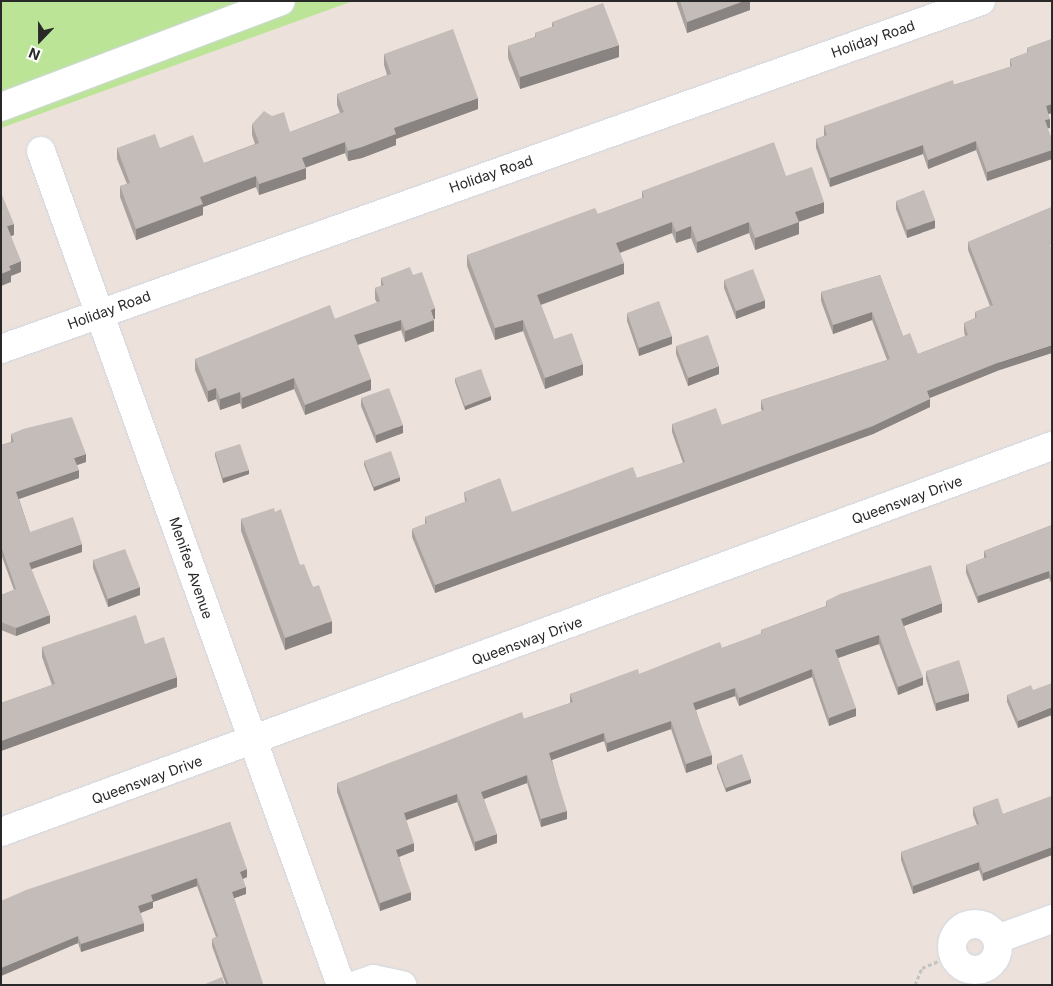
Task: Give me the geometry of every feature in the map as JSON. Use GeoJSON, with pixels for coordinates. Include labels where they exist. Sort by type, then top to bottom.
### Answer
{"type":"FeatureCollection","features":[{"type":"Feature","properties":{"kind":"street"},"geometry":{"type":"LineString","coordinates":[[1,107],[282,1]]}},
{"type":"Feature","properties":{"kind":"street","name":"Holiday Road"},"geometry":{"type":"LineString","coordinates":[[1,349],[981,1]]}},
{"type":"Feature","properties":{"kind":"street","name":"Menifee Avenue"},"geometry":{"type":"LineString","coordinates":[[41,151],[101,312],[252,742],[342,985]]}},
{"type":"Feature","properties":{"kind":"street","name":"Queensway Drive"},"geometry":{"type":"LineString","coordinates":[[1,832],[252,742],[1052,446]]}},
{"type":"Feature","properties":{"kind":"street"},"geometry":{"type":"LineString","coordinates":[[953,955],[968,969],[983,969],[994,960],[997,939],[1052,919]]}},
{"type":"Feature","properties":{"kind":"street"},"geometry":{"type":"LineString","coordinates":[[356,985],[373,979],[402,985]]}},
{"type":"Feature","properties":{"kind":"path"},"geometry":{"type":"LineString","coordinates":[[915,985],[922,968],[953,955]]}},
{"type":"Feature","properties":{"kind":"green space"},"geometry":{"type":"Polygon","coordinates":[[[1,1],[353,1],[1,128],[1,1]]]}},
{"type":"Feature","properties":{"kind":"building"},"geometry":{"type":"Polygon","coordinates":[[[680,1],[744,1],[687,22],[680,1]]]}},
{"type":"Feature","properties":{"kind":"building"},"geometry":{"type":"Polygon","coordinates":[[[603,3],[619,45],[520,77],[508,46],[536,37],[535,33],[554,26],[552,22],[603,3]]]}},
{"type":"Feature","properties":{"kind":"building"},"geometry":{"type":"Polygon","coordinates":[[[453,29],[478,98],[394,128],[396,134],[362,147],[348,151],[345,142],[302,158],[306,168],[259,184],[256,176],[200,197],[203,204],[136,229],[120,186],[130,183],[117,148],[155,134],[160,148],[193,135],[204,163],[259,143],[252,124],[264,111],[272,116],[284,112],[290,132],[344,112],[337,94],[391,74],[384,54],[453,29]]]}},
{"type":"Feature","properties":{"kind":"building"},"geometry":{"type":"Polygon","coordinates":[[[1052,39],[1052,104],[1046,106],[1050,119],[1045,120],[1052,140],[1052,150],[987,172],[976,141],[928,160],[923,145],[830,178],[816,139],[827,135],[824,126],[953,80],[954,85],[1012,66],[1010,59],[1028,52],[1027,48],[1052,39]]]}},
{"type":"Feature","properties":{"kind":"building"},"geometry":{"type":"Polygon","coordinates":[[[774,142],[786,176],[812,167],[824,202],[795,212],[799,222],[755,238],[749,222],[697,242],[691,226],[676,232],[672,222],[616,243],[624,263],[537,295],[554,339],[572,333],[583,364],[545,378],[523,320],[495,328],[467,255],[595,208],[598,214],[644,197],[642,191],[774,142]]]}},
{"type":"Feature","properties":{"kind":"building"},"geometry":{"type":"Polygon","coordinates":[[[924,190],[935,220],[907,230],[896,201],[924,190]]]}},
{"type":"Feature","properties":{"kind":"building"},"geometry":{"type":"Polygon","coordinates":[[[1,195],[14,224],[7,226],[21,261],[9,266],[11,270],[1,274],[1,195]]]}},
{"type":"Feature","properties":{"kind":"building"},"geometry":{"type":"Polygon","coordinates":[[[1052,207],[1052,245],[1050,245],[1052,249],[1052,345],[997,363],[927,391],[930,399],[873,426],[435,585],[412,529],[427,523],[425,517],[467,501],[464,492],[500,478],[512,512],[633,467],[637,478],[685,462],[672,424],[716,408],[722,425],[764,410],[761,400],[890,359],[872,312],[833,325],[821,292],[880,275],[903,336],[910,333],[918,354],[968,335],[964,323],[977,317],[975,312],[993,305],[968,242],[1052,207]]]}},
{"type":"Feature","properties":{"kind":"building"},"geometry":{"type":"Polygon","coordinates":[[[410,267],[413,275],[422,272],[435,308],[431,310],[434,320],[405,331],[401,320],[354,335],[371,379],[305,405],[294,378],[242,398],[240,392],[220,399],[216,388],[208,391],[195,359],[330,305],[335,319],[380,301],[375,288],[384,285],[381,278],[410,267]]]}},
{"type":"Feature","properties":{"kind":"building"},"geometry":{"type":"Polygon","coordinates":[[[753,269],[765,300],[736,311],[724,280],[753,269]]]}},
{"type":"Feature","properties":{"kind":"building"},"geometry":{"type":"Polygon","coordinates":[[[659,301],[672,336],[639,348],[627,313],[659,301]]]}},
{"type":"Feature","properties":{"kind":"building"},"geometry":{"type":"Polygon","coordinates":[[[708,335],[719,366],[688,378],[676,346],[708,335]]]}},
{"type":"Feature","properties":{"kind":"building"},"geometry":{"type":"Polygon","coordinates":[[[481,369],[491,396],[465,406],[455,378],[481,369]]]}},
{"type":"Feature","properties":{"kind":"building"},"geometry":{"type":"Polygon","coordinates":[[[389,388],[403,425],[376,435],[361,398],[389,388]]]}},
{"type":"Feature","properties":{"kind":"building"},"geometry":{"type":"Polygon","coordinates":[[[72,417],[86,454],[74,458],[79,470],[16,492],[30,532],[73,517],[82,544],[29,563],[50,615],[16,628],[1,622],[1,595],[16,589],[1,546],[1,445],[14,442],[11,434],[23,429],[72,417]]]}},
{"type":"Feature","properties":{"kind":"building"},"geometry":{"type":"Polygon","coordinates":[[[240,444],[249,470],[223,478],[215,452],[240,444]]]}},
{"type":"Feature","properties":{"kind":"building"},"geometry":{"type":"Polygon","coordinates":[[[391,451],[400,477],[374,487],[364,461],[391,451]]]}},
{"type":"Feature","properties":{"kind":"building"},"geometry":{"type":"Polygon","coordinates":[[[274,508],[275,512],[281,509],[300,565],[304,564],[313,587],[319,585],[332,621],[285,638],[241,519],[274,508]]]}},
{"type":"Feature","properties":{"kind":"building"},"geometry":{"type":"Polygon","coordinates":[[[1052,525],[1052,577],[1049,571],[978,596],[966,565],[987,557],[984,551],[1052,525]]]}},
{"type":"Feature","properties":{"kind":"building"},"geometry":{"type":"Polygon","coordinates":[[[125,549],[140,587],[108,599],[93,560],[125,549]]]}},
{"type":"Feature","properties":{"kind":"building"},"geometry":{"type":"Polygon","coordinates":[[[931,565],[942,603],[901,619],[923,677],[898,687],[879,635],[835,650],[856,708],[829,718],[812,669],[739,698],[735,688],[693,703],[712,755],[686,764],[671,721],[607,743],[604,733],[549,753],[567,811],[541,819],[527,775],[481,792],[497,834],[475,842],[457,794],[404,813],[414,843],[396,850],[411,892],[380,903],[337,783],[522,712],[524,719],[573,702],[570,694],[638,669],[639,674],[720,642],[722,648],[762,633],[761,630],[827,606],[826,601],[840,594],[931,565]]]}},
{"type":"Feature","properties":{"kind":"building"},"geometry":{"type":"Polygon","coordinates":[[[136,615],[145,644],[164,637],[177,677],[1,741],[1,703],[55,684],[42,647],[136,615]]]}},
{"type":"Feature","properties":{"kind":"building"},"geometry":{"type":"Polygon","coordinates":[[[959,660],[969,693],[936,703],[926,671],[959,660]]]}},
{"type":"Feature","properties":{"kind":"building"},"geometry":{"type":"Polygon","coordinates":[[[1052,683],[1052,707],[1018,721],[1007,695],[1031,685],[1033,690],[1052,683]]]}},
{"type":"Feature","properties":{"kind":"building"},"geometry":{"type":"Polygon","coordinates":[[[742,754],[751,779],[726,788],[717,764],[742,754]]]}},
{"type":"Feature","properties":{"kind":"building"},"geometry":{"type":"Polygon","coordinates":[[[1052,796],[1052,847],[983,873],[979,862],[913,886],[901,852],[979,824],[973,807],[998,798],[1003,814],[1052,796]]]}},
{"type":"Feature","properties":{"kind":"building"},"geometry":{"type":"Polygon","coordinates":[[[230,822],[247,869],[240,872],[246,887],[232,892],[263,983],[258,985],[229,985],[212,939],[218,936],[197,878],[151,895],[153,901],[138,906],[144,923],[81,944],[78,936],[1,968],[1,901],[26,890],[230,822]]]}},
{"type":"Feature","properties":{"kind":"building"},"geometry":{"type":"Polygon","coordinates":[[[222,977],[225,985],[203,985],[222,977]]]}}]}
